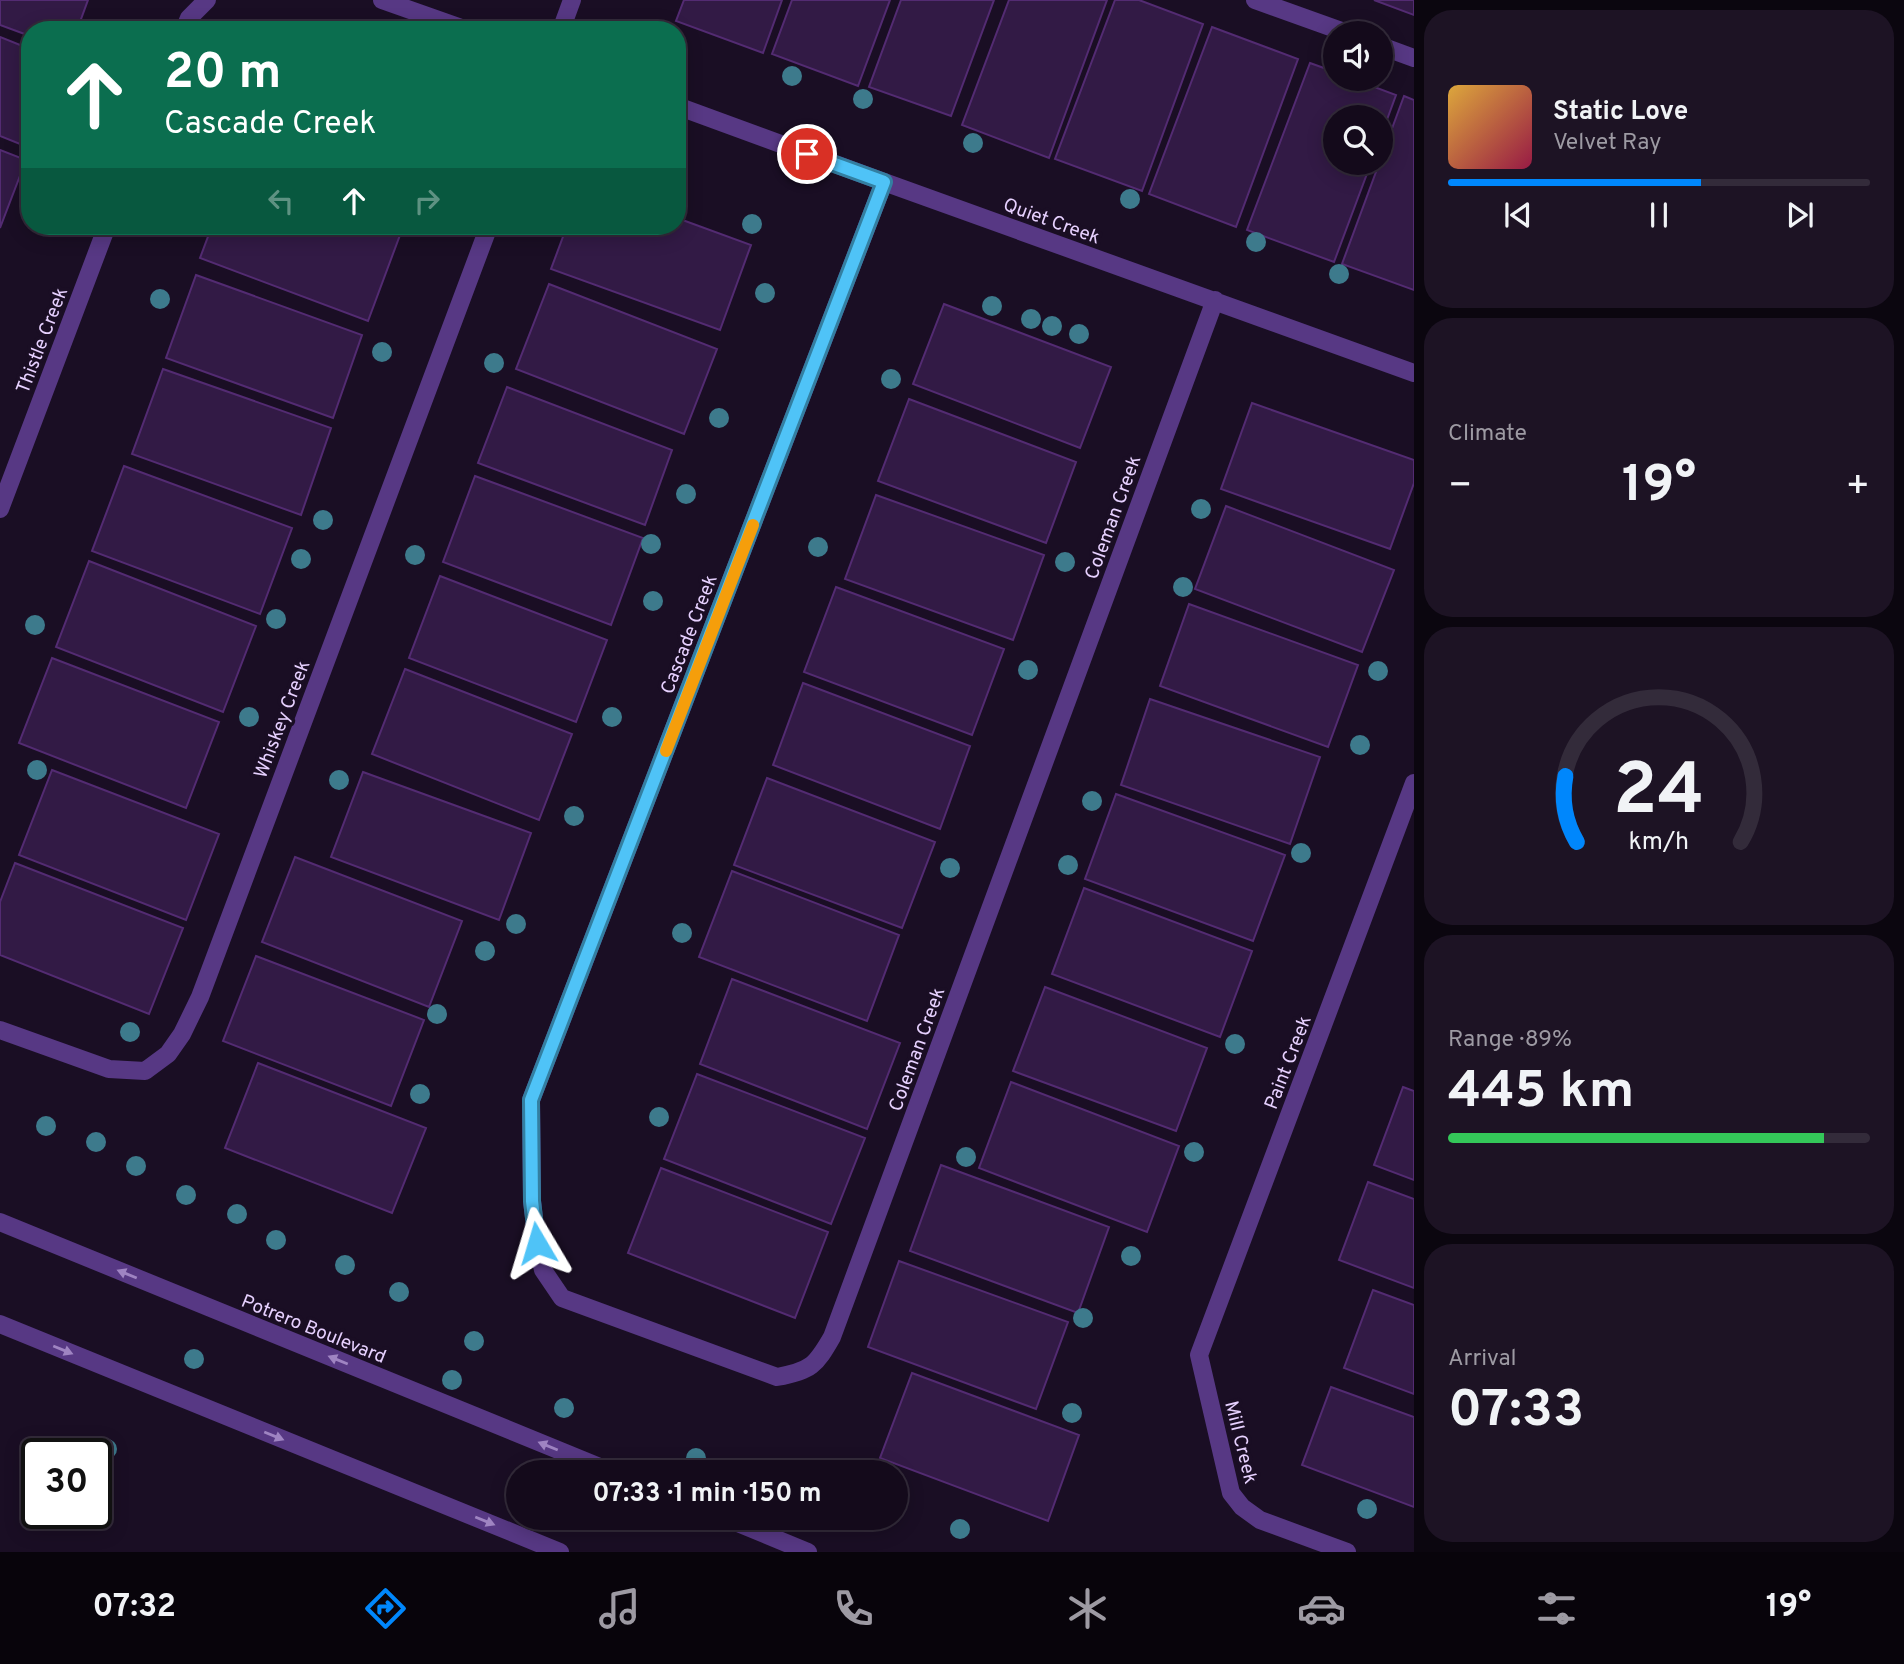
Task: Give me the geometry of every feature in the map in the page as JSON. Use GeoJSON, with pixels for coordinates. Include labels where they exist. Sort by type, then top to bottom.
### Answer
{"type":"FeatureCollection","features":[{"type":"Feature","properties":{"kind":"street"},"geometry":{"type":"LineString","coordinates":[[188,21],[207,0]]}},
{"type":"Feature","properties":{"kind":"street"},"geometry":{"type":"LineString","coordinates":[[382,0],[442,21]]}},
{"type":"Feature","properties":{"kind":"street"},"geometry":{"type":"LineString","coordinates":[[564,21],[572,0]]}},
{"type":"Feature","properties":{"kind":"street"},"geometry":{"type":"LineString","coordinates":[[1255,0],[1323,24]]}},
{"type":"Feature","properties":{"kind":"street"},"geometry":{"type":"LineString","coordinates":[[1393,50],[1414,58]]}},
{"type":"Feature","properties":{"kind":"street","name":"Quiet Creek"},"geometry":{"type":"LineString","coordinates":[[686,109],[1414,373]]}},
{"type":"Feature","properties":{"kind":"street","name":"Cascade Creek"},"geometry":{"type":"LineString","coordinates":[[531,1100],[884,182]]}},
{"type":"Feature","properties":{"kind":"street","name":"Thistle Creek"},"geometry":{"type":"LineString","coordinates":[[0,509],[104,235]]}},
{"type":"Feature","properties":{"kind":"street","name":"Whiskey Creek"},"geometry":{"type":"LineString","coordinates":[[0,1030],[109,1069],[145,1071],[168,1054],[182,1034],[200,997],[486,235]]}},
{"type":"Feature","properties":{"kind":"street","name":"Coleman Creek"},"geometry":{"type":"LineString","coordinates":[[531,1100],[532,1201],[537,1243],[543,1270],[562,1298],[778,1377],[798,1373],[818,1362],[832,1337],[1215,300]]}},
{"type":"Feature","properties":{"kind":"street","name":"Paint Creek"},"geometry":{"type":"LineString","coordinates":[[1199,1355],[1414,783]]}},
{"type":"Feature","properties":{"kind":"street","name":"Potrero Boulevard"},"geometry":{"type":"LineString","coordinates":[[0,1222],[583,1460]]}},
{"type":"Feature","properties":{"kind":"street"},"geometry":{"type":"LineString","coordinates":[[0,1324],[560,1552]]}},
{"type":"Feature","properties":{"kind":"street","name":"Mill Creek"},"geometry":{"type":"LineString","coordinates":[[1199,1355],[1231,1493],[1242,1507],[1260,1520],[1347,1552]]}},
{"type":"Feature","properties":{"kind":"street"},"geometry":{"type":"LineString","coordinates":[[755,1530],[808,1552]]}},
{"type":"Feature","properties":{"kind":"building"},"geometry":{"type":"Polygon","coordinates":[[[0,0],[88,0],[80,21],[21,21],[21,33],[0,25],[0,0]]]}},
{"type":"Feature","properties":{"kind":"building"},"geometry":{"type":"Polygon","coordinates":[[[684,0],[782,0],[763,53],[686,25],[686,21],[676,21],[684,0]]]}},
{"type":"Feature","properties":{"kind":"building"},"geometry":{"type":"Polygon","coordinates":[[[792,0],[890,0],[858,86],[772,54],[792,0]]]}},
{"type":"Feature","properties":{"kind":"building"},"geometry":{"type":"Polygon","coordinates":[[[901,0],[994,0],[951,116],[869,87],[901,0]]]}},
{"type":"Feature","properties":{"kind":"building"},"geometry":{"type":"Polygon","coordinates":[[[1009,0],[1107,0],[1049,158],[962,125],[1009,0]]]}},
{"type":"Feature","properties":{"kind":"building"},"geometry":{"type":"Polygon","coordinates":[[[1115,0],[1139,0],[1203,24],[1142,191],[1055,159],[1115,0]]]}},
{"type":"Feature","properties":{"kind":"building"},"geometry":{"type":"Polygon","coordinates":[[[1374,0],[1414,0],[1414,15],[1374,0]]]}},
{"type":"Feature","properties":{"kind":"building"},"geometry":{"type":"Polygon","coordinates":[[[1212,27],[1298,59],[1236,227],[1149,194],[1212,27]]]}},
{"type":"Feature","properties":{"kind":"building"},"geometry":{"type":"Polygon","coordinates":[[[0,37],[21,45],[21,144],[0,136],[0,37]]]}},
{"type":"Feature","properties":{"kind":"building"},"geometry":{"type":"Polygon","coordinates":[[[1310,63],[1323,68],[1323,91],[1385,91],[1396,95],[1392,105],[1323,105],[1323,175],[1367,175],[1334,262],[1247,230],[1310,63]]]}},
{"type":"Feature","properties":{"kind":"building"},"geometry":{"type":"Polygon","coordinates":[[[1404,96],[1414,100],[1414,290],[1342,264],[1375,175],[1393,175],[1393,126],[1404,96]]]}},
{"type":"Feature","properties":{"kind":"building"},"geometry":{"type":"Polygon","coordinates":[[[0,150],[21,158],[21,173],[0,228],[0,150]]]}},
{"type":"Feature","properties":{"kind":"building"},"geometry":{"type":"Polygon","coordinates":[[[686,221],[751,245],[720,330],[551,269],[564,235],[686,235],[686,221]]]}},
{"type":"Feature","properties":{"kind":"building"},"geometry":{"type":"Polygon","coordinates":[[[209,235],[400,235],[368,321],[200,258],[209,235]]]}},
{"type":"Feature","properties":{"kind":"building"},"geometry":{"type":"Polygon","coordinates":[[[196,275],[362,335],[333,418],[166,358],[196,275]]]}},
{"type":"Feature","properties":{"kind":"building"},"geometry":{"type":"Polygon","coordinates":[[[549,284],[717,349],[684,434],[516,369],[549,284]]]}},
{"type":"Feature","properties":{"kind":"building"},"geometry":{"type":"Polygon","coordinates":[[[944,304],[1111,367],[1080,448],[913,384],[944,304]]]}},
{"type":"Feature","properties":{"kind":"building"},"geometry":{"type":"Polygon","coordinates":[[[163,369],[331,428],[301,515],[132,454],[163,369]]]}},
{"type":"Feature","properties":{"kind":"building"},"geometry":{"type":"Polygon","coordinates":[[[507,387],[672,450],[645,525],[478,463],[507,387]]]}},
{"type":"Feature","properties":{"kind":"building"},"geometry":{"type":"Polygon","coordinates":[[[909,399],[1076,462],[1046,543],[878,481],[909,399]]]}},
{"type":"Feature","properties":{"kind":"building"},"geometry":{"type":"Polygon","coordinates":[[[1252,403],[1414,460],[1414,483],[1390,549],[1221,489],[1252,403]]]}},
{"type":"Feature","properties":{"kind":"building"},"geometry":{"type":"Polygon","coordinates":[[[124,466],[292,528],[260,614],[92,551],[124,466]]]}},
{"type":"Feature","properties":{"kind":"building"},"geometry":{"type":"Polygon","coordinates":[[[475,476],[643,538],[611,625],[443,562],[475,476]]]}},
{"type":"Feature","properties":{"kind":"building"},"geometry":{"type":"Polygon","coordinates":[[[876,495],[1044,555],[1013,640],[845,579],[876,495]]]}},
{"type":"Feature","properties":{"kind":"building"},"geometry":{"type":"Polygon","coordinates":[[[1226,506],[1394,570],[1362,652],[1195,589],[1226,506]]]}},
{"type":"Feature","properties":{"kind":"building"},"geometry":{"type":"Polygon","coordinates":[[[89,561],[256,626],[223,712],[56,647],[89,561]]]}},
{"type":"Feature","properties":{"kind":"building"},"geometry":{"type":"Polygon","coordinates":[[[440,576],[607,640],[576,722],[409,658],[440,576]]]}},
{"type":"Feature","properties":{"kind":"building"},"geometry":{"type":"Polygon","coordinates":[[[836,587],[1004,649],[972,735],[804,672],[836,587]]]}},
{"type":"Feature","properties":{"kind":"building"},"geometry":{"type":"Polygon","coordinates":[[[1189,604],[1358,665],[1328,747],[1160,686],[1189,604]]]}},
{"type":"Feature","properties":{"kind":"building"},"geometry":{"type":"Polygon","coordinates":[[[52,658],[219,722],[186,808],[19,743],[52,658]]]}},
{"type":"Feature","properties":{"kind":"building"},"geometry":{"type":"Polygon","coordinates":[[[405,669],[572,734],[539,820],[372,754],[405,669]]]}},
{"type":"Feature","properties":{"kind":"building"},"geometry":{"type":"Polygon","coordinates":[[[803,683],[970,746],[940,829],[773,765],[803,683]]]}},
{"type":"Feature","properties":{"kind":"building"},"geometry":{"type":"Polygon","coordinates":[[[1150,699],[1320,757],[1290,844],[1121,785],[1150,699]]]}},
{"type":"Feature","properties":{"kind":"building"},"geometry":{"type":"Polygon","coordinates":[[[52,770],[219,834],[186,920],[19,855],[52,770]]]}},
{"type":"Feature","properties":{"kind":"building"},"geometry":{"type":"Polygon","coordinates":[[[363,772],[531,833],[499,920],[331,857],[363,772]]]}},
{"type":"Feature","properties":{"kind":"building"},"geometry":{"type":"Polygon","coordinates":[[[767,778],[935,842],[902,928],[734,865],[767,778]]]}},
{"type":"Feature","properties":{"kind":"building"},"geometry":{"type":"Polygon","coordinates":[[[1116,794],[1285,855],[1253,941],[1085,879],[1116,794]]]}},
{"type":"Feature","properties":{"kind":"building"},"geometry":{"type":"Polygon","coordinates":[[[295,857],[462,921],[429,1007],[262,942],[295,857]]]}},
{"type":"Feature","properties":{"kind":"building"},"geometry":{"type":"Polygon","coordinates":[[[15,863],[183,928],[149,1014],[0,955],[0,902],[15,863]]]}},
{"type":"Feature","properties":{"kind":"building"},"geometry":{"type":"Polygon","coordinates":[[[732,871],[899,935],[867,1021],[699,957],[732,871]]]}},
{"type":"Feature","properties":{"kind":"building"},"geometry":{"type":"Polygon","coordinates":[[[1084,888],[1252,951],[1220,1037],[1052,974],[1084,888]]]}},
{"type":"Feature","properties":{"kind":"building"},"geometry":{"type":"Polygon","coordinates":[[[256,956],[424,1020],[391,1106],[223,1041],[256,956]]]}},
{"type":"Feature","properties":{"kind":"building"},"geometry":{"type":"Polygon","coordinates":[[[732,979],[900,1043],[867,1129],[700,1064],[732,979]]]}},
{"type":"Feature","properties":{"kind":"building"},"geometry":{"type":"Polygon","coordinates":[[[1045,987],[1207,1048],[1176,1131],[1013,1071],[1045,987]]]}},
{"type":"Feature","properties":{"kind":"building"},"geometry":{"type":"Polygon","coordinates":[[[258,1063],[426,1128],[392,1213],[225,1148],[258,1063]]]}},
{"type":"Feature","properties":{"kind":"building"},"geometry":{"type":"Polygon","coordinates":[[[697,1074],[865,1138],[831,1224],[664,1159],[697,1074]]]}},
{"type":"Feature","properties":{"kind":"building"},"geometry":{"type":"Polygon","coordinates":[[[1011,1082],[1179,1146],[1147,1232],[979,1168],[1011,1082]]]}},
{"type":"Feature","properties":{"kind":"building"},"geometry":{"type":"Polygon","coordinates":[[[1403,1087],[1414,1091],[1414,1180],[1374,1165],[1403,1087]]]}},
{"type":"Feature","properties":{"kind":"building"},"geometry":{"type":"Polygon","coordinates":[[[941,1165],[1109,1227],[1078,1313],[910,1251],[941,1165]]]}},
{"type":"Feature","properties":{"kind":"building"},"geometry":{"type":"Polygon","coordinates":[[[661,1168],[828,1232],[795,1318],[628,1253],[661,1168]]]}},
{"type":"Feature","properties":{"kind":"building"},"geometry":{"type":"Polygon","coordinates":[[[1368,1182],[1414,1199],[1414,1288],[1339,1260],[1368,1182]]]}},
{"type":"Feature","properties":{"kind":"building"},"geometry":{"type":"Polygon","coordinates":[[[899,1261],[1068,1322],[1036,1409],[868,1347],[899,1261]]]}},
{"type":"Feature","properties":{"kind":"building"},"geometry":{"type":"Polygon","coordinates":[[[1373,1290],[1414,1305],[1414,1394],[1344,1368],[1373,1290]]]}},
{"type":"Feature","properties":{"kind":"building"},"geometry":{"type":"Polygon","coordinates":[[[912,1373],[1079,1435],[1048,1521],[908,1468],[908,1460],[880,1458],[912,1373]]]}},
{"type":"Feature","properties":{"kind":"building"},"geometry":{"type":"Polygon","coordinates":[[[1331,1387],[1414,1417],[1414,1507],[1302,1465],[1331,1387]]]}},
{"type":"Feature","properties":{"kind":"slow traffic"},"geometry":{"type":"LineString","coordinates":[[666,751],[753,525]]}},
{"type":"Feature","properties":{"kind":"route"},"geometry":{"type":"LineString","coordinates":[[537,1243],[532,1201],[531,1100],[884,182],[807,154]]}}]}
